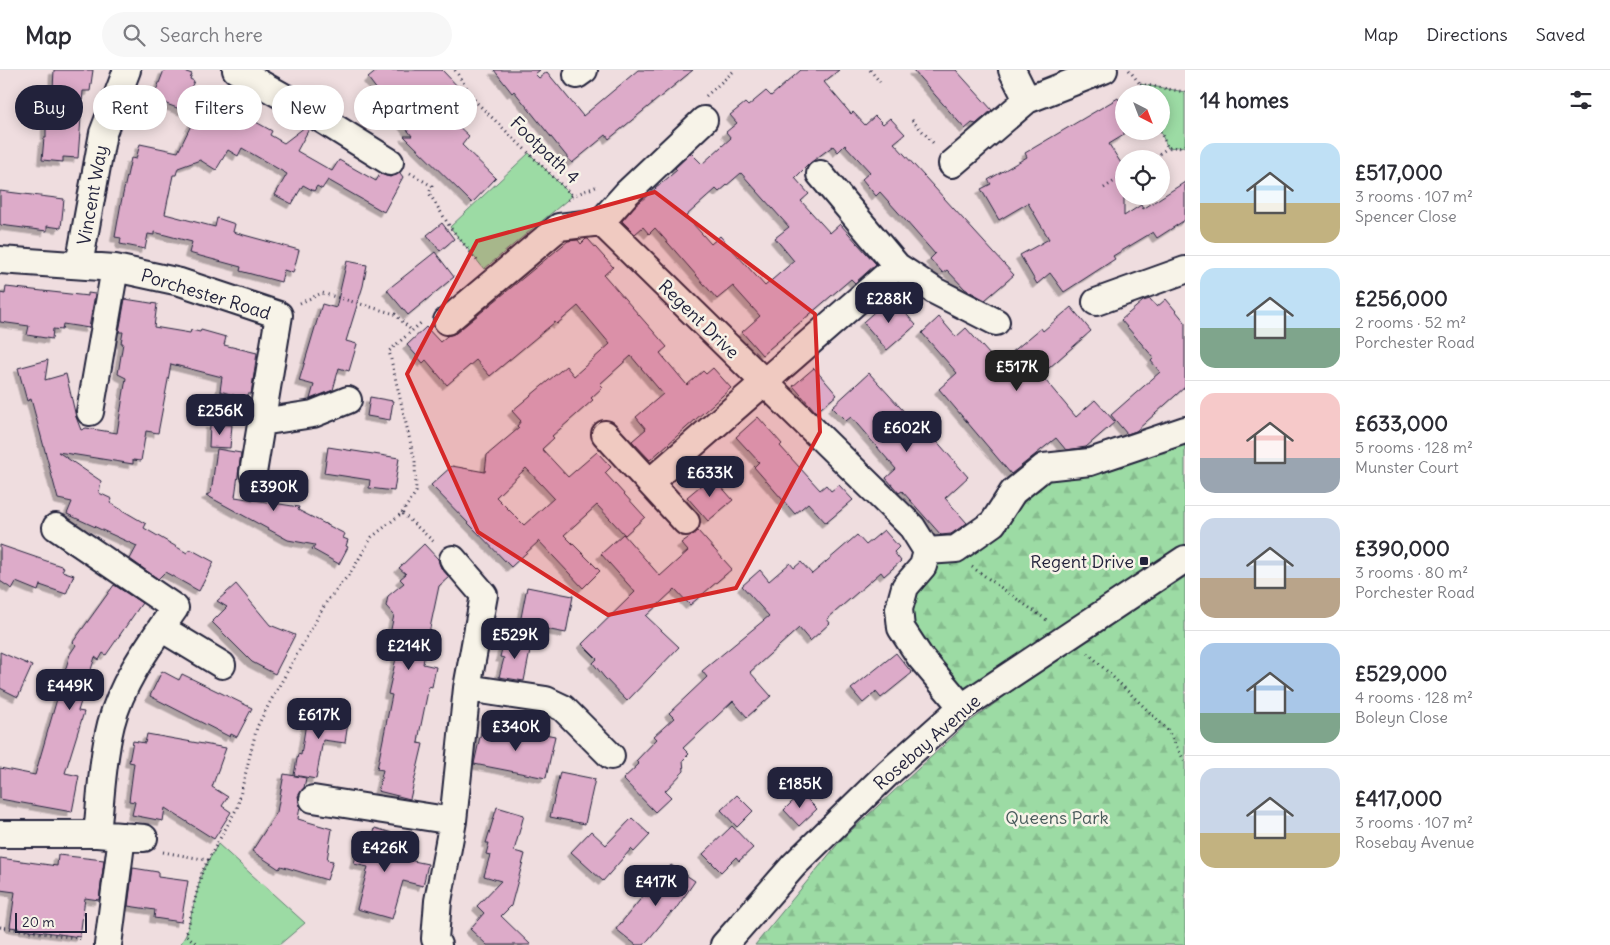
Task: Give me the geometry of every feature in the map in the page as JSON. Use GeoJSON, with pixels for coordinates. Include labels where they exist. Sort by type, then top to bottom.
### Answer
{"type":"FeatureCollection","features":[{"type":"Feature","properties":{"kind":"street","name":"Vincent Way"},"geometry":{"type":"LineString","coordinates":[[79,265],[103,133],[127,70]]}},
{"type":"Feature","properties":{"kind":"street"},"geometry":{"type":"LineString","coordinates":[[236,70],[302,107],[390,162]]}},
{"type":"Feature","properties":{"kind":"street"},"geometry":{"type":"LineString","coordinates":[[1012,70],[1027,100]]}},
{"type":"Feature","properties":{"kind":"street"},"geometry":{"type":"LineString","coordinates":[[952,164],[1027,100],[1104,70]]}},
{"type":"Feature","properties":{"kind":"street"},"geometry":{"type":"LineString","coordinates":[[447,321],[559,227],[601,222],[634,186],[704,120]]}},
{"type":"Feature","properties":{"kind":"street"},"geometry":{"type":"LineString","coordinates":[[820,174],[897,266],[936,291],[996,322]]}},
{"type":"Feature","properties":{"kind":"street","name":"Regent Drive"},"geometry":{"type":"LineString","coordinates":[[601,222],[912,527],[927,551]]}},
{"type":"Feature","properties":{"kind":"street","name":"Porchester Road"},"geometry":{"type":"LineString","coordinates":[[0,260],[115,268],[180,282],[279,315],[253,473]]}},
{"type":"Feature","properties":{"kind":"street"},"geometry":{"type":"LineString","coordinates":[[650,482],[766,383],[897,266]]}},
{"type":"Feature","properties":{"kind":"street","name":"Porchester Road"},"geometry":{"type":"LineString","coordinates":[[90,412],[115,268]]}},
{"type":"Feature","properties":{"kind":"street"},"geometry":{"type":"LineString","coordinates":[[1096,302],[1185,270]]}},
{"type":"Feature","properties":{"kind":"street"},"geometry":{"type":"LineString","coordinates":[[261,422],[313,414],[348,400]]}},
{"type":"Feature","properties":{"kind":"street"},"geometry":{"type":"LineString","coordinates":[[962,707],[920,657],[901,628],[899,609],[905,587],[923,566],[927,551],[956,550],[993,523],[1013,492],[1044,467],[1090,462],[1185,430]]}},
{"type":"Feature","properties":{"kind":"street"},"geometry":{"type":"LineString","coordinates":[[605,434],[686,522]]}},
{"type":"Feature","properties":{"kind":"street"},"geometry":{"type":"LineString","coordinates":[[56,527],[175,608],[138,663],[123,690],[111,724],[97,834]]}},
{"type":"Feature","properties":{"kind":"street"},"geometry":{"type":"LineString","coordinates":[[438,945],[435,939],[438,901],[452,821],[467,688],[484,595],[453,559]]}},
{"type":"Feature","properties":{"kind":"street","name":"Rosebay Avenue"},"geometry":{"type":"LineString","coordinates":[[724,945],[794,865],[886,774],[962,707],[1185,559]]}},
{"type":"Feature","properties":{"kind":"street"},"geometry":{"type":"LineString","coordinates":[[161,628],[222,665]]}},
{"type":"Feature","properties":{"kind":"street"},"geometry":{"type":"LineString","coordinates":[[467,688],[546,700],[563,708],[612,756]]}},
{"type":"Feature","properties":{"kind":"street"},"geometry":{"type":"LineString","coordinates":[[312,799],[452,821]]}},
{"type":"Feature","properties":{"kind":"street"},"geometry":{"type":"LineString","coordinates":[[0,834],[97,834],[133,837],[108,944]]}},
{"type":"Feature","properties":{"kind":"path","name":"Footpath 4"},"geometry":{"type":"LineString","coordinates":[[455,70],[476,102],[601,222]]}},
{"type":"Feature","properties":{"kind":"path"},"geometry":{"type":"LineString","coordinates":[[870,70],[880,82]]}},
{"type":"Feature","properties":{"kind":"path"},"geometry":{"type":"LineString","coordinates":[[1129,70],[1140,84],[1185,92]]}},
{"type":"Feature","properties":{"kind":"path"},"geometry":{"type":"LineString","coordinates":[[912,120],[952,164]]}},
{"type":"Feature","properties":{"kind":"path"},"geometry":{"type":"LineString","coordinates":[[1164,140],[1168,148]]}},
{"type":"Feature","properties":{"kind":"path"},"geometry":{"type":"LineString","coordinates":[[1165,150],[1185,146]]}},
{"type":"Feature","properties":{"kind":"path"},"geometry":{"type":"LineString","coordinates":[[390,162],[432,186],[429,193],[450,227],[484,269]]}},
{"type":"Feature","properties":{"kind":"path"},"geometry":{"type":"LineString","coordinates":[[1104,188],[1115,181]]}},
{"type":"Feature","properties":{"kind":"path"},"geometry":{"type":"LineString","coordinates":[[198,945],[186,935],[199,882],[208,860],[237,808],[257,727],[327,601],[351,572],[372,537],[402,513],[416,492],[415,462],[389,351],[411,330],[396,314],[322,292],[313,295],[279,315]]}},
{"type":"Feature","properties":{"kind":"path"},"geometry":{"type":"LineString","coordinates":[[402,513],[453,559]]}},
{"type":"Feature","properties":{"kind":"path"},"geometry":{"type":"LineString","coordinates":[[133,837],[143,848],[208,860]]}},
{"type":"Feature","properties":{"kind":"path"},"geometry":{"type":"LineString","coordinates":[[0,927],[108,944]]}},
{"type":"Feature","properties":{"kind":"highlighted area"},"geometry":{"type":"Polygon","coordinates":[[[655,192],[815,314],[820,432],[736,588],[608,615],[478,532],[407,374],[477,241],[655,192]]]}},
{"type":"Feature","properties":{"kind":"green space"},"geometry":{"type":"Polygon","coordinates":[[[1170,89],[1185,92],[1185,146],[1168,148],[1164,140],[1170,140],[1170,89]]]}},
{"type":"Feature","properties":{"kind":"green space"},"geometry":{"type":"Polygon","coordinates":[[[529,153],[572,196],[484,269],[450,227],[529,153]]]}},
{"type":"Feature","properties":{"kind":"green space"},"geometry":{"type":"Polygon","coordinates":[[[1185,444],[1185,560],[962,707],[920,657],[905,587],[1026,493],[1052,478],[1118,467],[1185,444]]]}},
{"type":"Feature","properties":{"kind":"green space","name":"Queens Park"},"geometry":{"type":"Polygon","coordinates":[[[1185,577],[1185,945],[755,945],[841,840],[968,723],[1068,650],[1185,577]]]}},
{"type":"Feature","properties":{"kind":"green space"},"geometry":{"type":"Polygon","coordinates":[[[218,844],[305,923],[279,945],[180,945],[186,935],[202,872],[218,844]]]}},
{"type":"Feature","properties":{"kind":"building"},"geometry":{"type":"Polygon","coordinates":[[[54,70],[93,70],[90,91],[83,91],[83,85],[53,85],[54,70]]]}},
{"type":"Feature","properties":{"kind":"building"},"geometry":{"type":"Polygon","coordinates":[[[164,70],[181,70],[192,74],[190,79],[194,81],[192,85],[177,85],[177,108],[167,104],[167,85],[158,85],[164,70]]]}},
{"type":"Feature","properties":{"kind":"building"},"geometry":{"type":"Polygon","coordinates":[[[378,70],[442,70],[456,85],[373,85],[368,78],[378,70]]]}},
{"type":"Feature","properties":{"kind":"building"},"geometry":{"type":"Polygon","coordinates":[[[494,70],[540,70],[535,74],[539,78],[547,72],[583,116],[638,70],[693,70],[609,139],[606,135],[572,163],[514,91],[512,93],[494,70]]]}},
{"type":"Feature","properties":{"kind":"building"},"geometry":{"type":"Polygon","coordinates":[[[801,70],[839,70],[824,82],[851,114],[853,112],[865,125],[875,116],[883,124],[890,118],[905,134],[894,143],[1014,275],[985,300],[965,289],[947,270],[943,273],[930,259],[935,254],[880,192],[876,196],[862,179],[870,172],[845,145],[838,152],[833,146],[810,163],[795,178],[809,194],[801,201],[830,233],[840,224],[876,264],[855,283],[851,279],[762,355],[742,332],[760,316],[733,286],[717,299],[655,228],[649,234],[643,227],[635,234],[622,221],[634,207],[677,170],[675,168],[691,153],[702,164],[731,138],[726,132],[737,123],[730,115],[745,103],[748,106],[766,91],[771,96],[801,70]],[[741,173],[719,192],[716,189],[686,216],[711,244],[720,236],[765,286],[794,261],[775,238],[789,227],[741,173]]]}},
{"type":"Feature","properties":{"kind":"building"},"geometry":{"type":"Polygon","coordinates":[[[913,70],[956,70],[992,110],[976,124],[972,123],[965,129],[913,70]]]}},
{"type":"Feature","properties":{"kind":"building"},"geometry":{"type":"Polygon","coordinates":[[[1115,100],[1116,140],[1109,144],[1115,154],[1115,205],[1124,205],[1124,216],[1141,205],[1143,209],[1149,205],[1170,205],[1170,192],[1185,182],[1185,220],[1157,238],[1153,232],[1113,256],[1115,259],[1064,292],[1050,273],[1037,284],[1020,255],[1049,239],[1028,203],[999,220],[981,189],[991,184],[988,180],[1027,157],[1025,153],[1115,100]]]}},
{"type":"Feature","properties":{"kind":"building"},"geometry":{"type":"Polygon","coordinates":[[[262,125],[272,131],[270,135],[284,143],[301,130],[308,130],[297,151],[332,171],[339,160],[376,181],[380,174],[390,177],[400,173],[403,177],[384,212],[328,180],[322,189],[317,186],[314,191],[303,185],[292,204],[275,195],[287,174],[242,148],[238,156],[228,150],[216,170],[200,160],[178,168],[176,175],[173,175],[165,214],[215,227],[217,218],[235,224],[233,232],[299,250],[293,273],[284,270],[281,282],[240,271],[241,267],[189,253],[192,242],[154,232],[154,235],[148,234],[145,249],[120,244],[121,238],[115,237],[131,158],[136,159],[140,144],[178,152],[189,130],[262,130],[262,125]]]}},
{"type":"Feature","properties":{"kind":"building"},"geometry":{"type":"Polygon","coordinates":[[[46,130],[80,130],[78,158],[63,157],[63,162],[42,160],[44,138],[46,138],[46,130]]]}},
{"type":"Feature","properties":{"kind":"building"},"geometry":{"type":"Polygon","coordinates":[[[407,130],[463,130],[469,136],[462,145],[496,178],[472,203],[404,136],[412,136],[407,130]]]}},
{"type":"Feature","properties":{"kind":"building"},"geometry":{"type":"Polygon","coordinates":[[[0,191],[64,199],[61,228],[47,226],[47,231],[0,225],[0,191]]]}},
{"type":"Feature","properties":{"kind":"building"},"geometry":{"type":"Polygon","coordinates":[[[442,223],[454,239],[440,251],[427,235],[442,223]]]}},
{"type":"Feature","properties":{"kind":"building"},"geometry":{"type":"Polygon","coordinates":[[[588,239],[613,267],[604,275],[667,347],[660,353],[687,385],[703,371],[706,374],[713,368],[731,388],[650,460],[632,441],[646,429],[636,417],[663,394],[631,356],[600,384],[603,387],[591,398],[593,400],[552,436],[554,438],[542,449],[568,477],[597,452],[611,467],[605,473],[645,517],[625,535],[597,505],[564,535],[600,571],[583,588],[539,541],[511,567],[431,485],[452,466],[485,472],[487,455],[519,428],[517,426],[521,421],[512,411],[566,366],[574,376],[610,344],[578,306],[557,324],[555,322],[490,376],[476,360],[447,385],[426,360],[423,363],[407,345],[426,327],[440,342],[447,336],[456,333],[568,241],[578,240],[581,244],[588,239]],[[526,468],[496,497],[524,525],[554,498],[526,468]]]}},
{"type":"Feature","properties":{"kind":"building"},"geometry":{"type":"Polygon","coordinates":[[[435,252],[454,277],[408,315],[387,290],[435,252]]]}},
{"type":"Feature","properties":{"kind":"building"},"geometry":{"type":"Polygon","coordinates":[[[347,261],[367,265],[363,286],[346,341],[357,344],[349,371],[339,368],[333,390],[310,399],[314,385],[299,381],[322,304],[336,308],[347,261]]]}},
{"type":"Feature","properties":{"kind":"building"},"geometry":{"type":"Polygon","coordinates":[[[6,287],[88,296],[88,293],[95,294],[89,328],[63,324],[62,330],[53,329],[52,339],[27,335],[29,326],[0,322],[0,293],[5,294],[6,287]]]}},
{"type":"Feature","properties":{"kind":"building"},"geometry":{"type":"Polygon","coordinates":[[[891,297],[916,325],[887,350],[863,322],[891,297]]]}},
{"type":"Feature","properties":{"kind":"building"},"geometry":{"type":"Polygon","coordinates":[[[125,299],[157,304],[154,327],[190,333],[191,330],[200,332],[201,330],[226,337],[224,345],[257,353],[251,394],[248,394],[247,399],[220,391],[222,377],[171,364],[158,433],[146,431],[141,461],[133,460],[133,464],[58,452],[101,481],[99,493],[112,499],[110,503],[146,524],[144,528],[187,553],[190,549],[214,562],[199,591],[165,572],[158,579],[130,559],[137,546],[67,514],[72,502],[58,499],[31,399],[27,401],[18,368],[48,360],[45,380],[66,374],[81,430],[86,428],[117,433],[126,378],[118,374],[123,343],[121,343],[123,332],[119,332],[125,299]]]}},
{"type":"Feature","properties":{"kind":"building"},"geometry":{"type":"Polygon","coordinates":[[[1150,299],[1157,307],[1166,299],[1185,322],[1185,387],[1136,431],[1127,434],[1111,415],[1160,372],[1151,361],[1154,358],[1121,320],[1143,301],[1150,299]]]}},
{"type":"Feature","properties":{"kind":"building"},"geometry":{"type":"Polygon","coordinates":[[[1071,307],[1091,331],[1041,375],[1076,417],[1095,400],[1115,422],[1086,447],[1066,450],[1056,438],[1011,474],[939,389],[957,373],[922,333],[939,317],[956,337],[966,328],[998,364],[1041,328],[1043,331],[1071,307]]]}},
{"type":"Feature","properties":{"kind":"building"},"geometry":{"type":"Polygon","coordinates":[[[814,368],[837,395],[816,412],[793,386],[814,368]]]}},
{"type":"Feature","properties":{"kind":"building"},"geometry":{"type":"Polygon","coordinates":[[[869,373],[909,417],[913,414],[968,477],[945,498],[967,523],[951,534],[941,535],[902,491],[899,493],[886,478],[896,469],[851,417],[846,421],[832,407],[869,373]]]}},
{"type":"Feature","properties":{"kind":"building"},"geometry":{"type":"Polygon","coordinates":[[[370,397],[393,401],[390,420],[367,416],[370,397]]]}},
{"type":"Feature","properties":{"kind":"building"},"geometry":{"type":"Polygon","coordinates":[[[758,417],[782,444],[780,446],[820,490],[826,485],[831,491],[839,485],[853,500],[826,523],[808,503],[795,514],[754,467],[759,462],[736,437],[758,417]]]}},
{"type":"Feature","properties":{"kind":"building"},"geometry":{"type":"Polygon","coordinates":[[[210,424],[232,425],[230,448],[209,447],[210,424]]]}},
{"type":"Feature","properties":{"kind":"building"},"geometry":{"type":"Polygon","coordinates":[[[328,447],[399,458],[394,491],[369,488],[370,480],[324,473],[328,447]]]}},
{"type":"Feature","properties":{"kind":"building"},"geometry":{"type":"Polygon","coordinates":[[[217,449],[241,453],[235,497],[299,507],[298,510],[345,534],[343,538],[348,540],[346,546],[348,547],[339,564],[312,549],[315,545],[288,540],[206,495],[211,493],[217,449]]]}},
{"type":"Feature","properties":{"kind":"building"},"geometry":{"type":"Polygon","coordinates":[[[712,476],[733,500],[708,521],[687,497],[712,476]]]}},
{"type":"Feature","properties":{"kind":"building"},"geometry":{"type":"Polygon","coordinates":[[[884,530],[899,547],[894,552],[901,561],[884,576],[881,572],[827,619],[830,623],[810,641],[799,628],[750,672],[771,696],[747,717],[733,701],[683,748],[689,754],[683,760],[684,771],[665,791],[671,797],[655,812],[623,779],[639,764],[636,761],[657,739],[654,736],[674,718],[669,713],[707,677],[702,671],[769,616],[742,586],[760,570],[769,581],[790,563],[794,568],[801,562],[812,574],[857,535],[866,545],[884,530]]]}},
{"type":"Feature","properties":{"kind":"building"},"geometry":{"type":"Polygon","coordinates":[[[698,531],[732,569],[690,605],[675,589],[646,616],[679,647],[627,701],[604,677],[593,663],[597,659],[582,644],[635,592],[601,554],[623,534],[660,576],[688,551],[681,543],[698,531]]]}},
{"type":"Feature","properties":{"kind":"building"},"geometry":{"type":"Polygon","coordinates":[[[424,544],[438,559],[441,568],[449,577],[439,586],[423,664],[436,667],[432,687],[429,686],[420,730],[418,743],[423,744],[410,799],[378,791],[383,770],[377,769],[392,695],[388,694],[401,636],[390,634],[394,615],[386,606],[388,596],[404,583],[400,579],[406,574],[399,568],[424,544]]]}},
{"type":"Feature","properties":{"kind":"building"},"geometry":{"type":"Polygon","coordinates":[[[0,545],[64,567],[62,571],[74,575],[66,594],[40,585],[38,591],[16,582],[12,589],[0,581],[0,545]]]}},
{"type":"Feature","properties":{"kind":"building"},"geometry":{"type":"Polygon","coordinates":[[[236,584],[270,625],[295,635],[275,674],[252,662],[212,622],[227,607],[217,601],[236,584]]]}},
{"type":"Feature","properties":{"kind":"building"},"geometry":{"type":"Polygon","coordinates":[[[114,585],[142,603],[106,655],[103,653],[99,660],[95,657],[78,711],[84,712],[65,773],[79,776],[72,812],[0,799],[0,768],[35,775],[70,654],[76,645],[73,642],[114,585]]]}},
{"type":"Feature","properties":{"kind":"building"},"geometry":{"type":"Polygon","coordinates":[[[527,587],[573,596],[566,633],[540,628],[537,642],[517,638],[527,587]]]}},
{"type":"Feature","properties":{"kind":"building"},"geometry":{"type":"Polygon","coordinates":[[[504,640],[531,646],[524,681],[499,677],[504,658],[500,657],[504,640]]]}},
{"type":"Feature","properties":{"kind":"building"},"geometry":{"type":"Polygon","coordinates":[[[0,652],[32,666],[18,697],[0,688],[0,652]]]}},
{"type":"Feature","properties":{"kind":"building"},"geometry":{"type":"Polygon","coordinates":[[[896,653],[912,673],[881,698],[876,692],[863,703],[851,689],[896,653]]]}},
{"type":"Feature","properties":{"kind":"building"},"geometry":{"type":"Polygon","coordinates":[[[162,671],[179,680],[182,674],[252,708],[237,737],[231,734],[230,737],[150,696],[162,671]]]}},
{"type":"Feature","properties":{"kind":"building"},"geometry":{"type":"Polygon","coordinates":[[[308,710],[349,716],[345,743],[323,740],[316,779],[294,775],[298,754],[301,755],[308,710]]]}},
{"type":"Feature","properties":{"kind":"building"},"geometry":{"type":"Polygon","coordinates":[[[503,729],[518,733],[519,729],[555,736],[546,778],[474,764],[481,732],[502,736],[503,729]]]}},
{"type":"Feature","properties":{"kind":"building"},"geometry":{"type":"Polygon","coordinates":[[[147,734],[226,748],[212,787],[228,797],[222,806],[231,812],[214,839],[165,808],[163,821],[132,815],[135,802],[129,801],[134,763],[129,762],[133,741],[145,743],[147,734]]]}},
{"type":"Feature","properties":{"kind":"building"},"geometry":{"type":"Polygon","coordinates":[[[560,772],[595,779],[585,824],[550,817],[560,772]]]}},
{"type":"Feature","properties":{"kind":"building"},"geometry":{"type":"Polygon","coordinates":[[[284,774],[306,778],[304,788],[298,796],[300,806],[298,819],[332,829],[327,860],[333,861],[327,880],[281,866],[279,869],[252,851],[277,812],[284,774]]]}},
{"type":"Feature","properties":{"kind":"building"},"geometry":{"type":"Polygon","coordinates":[[[801,793],[817,809],[799,826],[784,810],[801,793]]]}},
{"type":"Feature","properties":{"kind":"building"},"geometry":{"type":"Polygon","coordinates":[[[737,795],[753,811],[737,827],[721,810],[737,795]]]}},
{"type":"Feature","properties":{"kind":"building"},"geometry":{"type":"Polygon","coordinates":[[[497,807],[524,815],[514,851],[525,854],[511,906],[501,916],[531,945],[487,945],[470,929],[484,913],[477,906],[501,881],[484,876],[490,855],[486,854],[489,843],[486,843],[497,807]]]}},
{"type":"Feature","properties":{"kind":"building"},"geometry":{"type":"Polygon","coordinates":[[[632,818],[650,835],[634,852],[631,849],[603,881],[571,852],[591,831],[606,845],[632,818]]]}},
{"type":"Feature","properties":{"kind":"building"},"geometry":{"type":"Polygon","coordinates":[[[732,826],[753,848],[739,861],[736,857],[721,872],[703,854],[732,826]]]}},
{"type":"Feature","properties":{"kind":"building"},"geometry":{"type":"Polygon","coordinates":[[[375,828],[399,835],[395,853],[400,855],[399,858],[428,864],[423,886],[403,881],[392,919],[357,909],[368,867],[354,864],[360,838],[372,841],[375,828]]]}},
{"type":"Feature","properties":{"kind":"building"},"geometry":{"type":"Polygon","coordinates":[[[58,855],[104,860],[99,900],[85,898],[80,937],[10,927],[15,892],[0,890],[0,858],[57,866],[58,855]]]}},
{"type":"Feature","properties":{"kind":"building"},"geometry":{"type":"Polygon","coordinates":[[[671,865],[695,881],[673,913],[671,912],[644,945],[636,945],[616,929],[644,895],[648,898],[671,865]]]}},
{"type":"Feature","properties":{"kind":"building"},"geometry":{"type":"Polygon","coordinates":[[[133,868],[158,872],[158,877],[188,881],[181,922],[154,918],[155,910],[128,906],[133,868]]]}},
{"type":"Feature","properties":{"kind":"place","name":"Regent Drive"},"geometry":{"type":"Point","coordinates":[1144,561]}}]}
